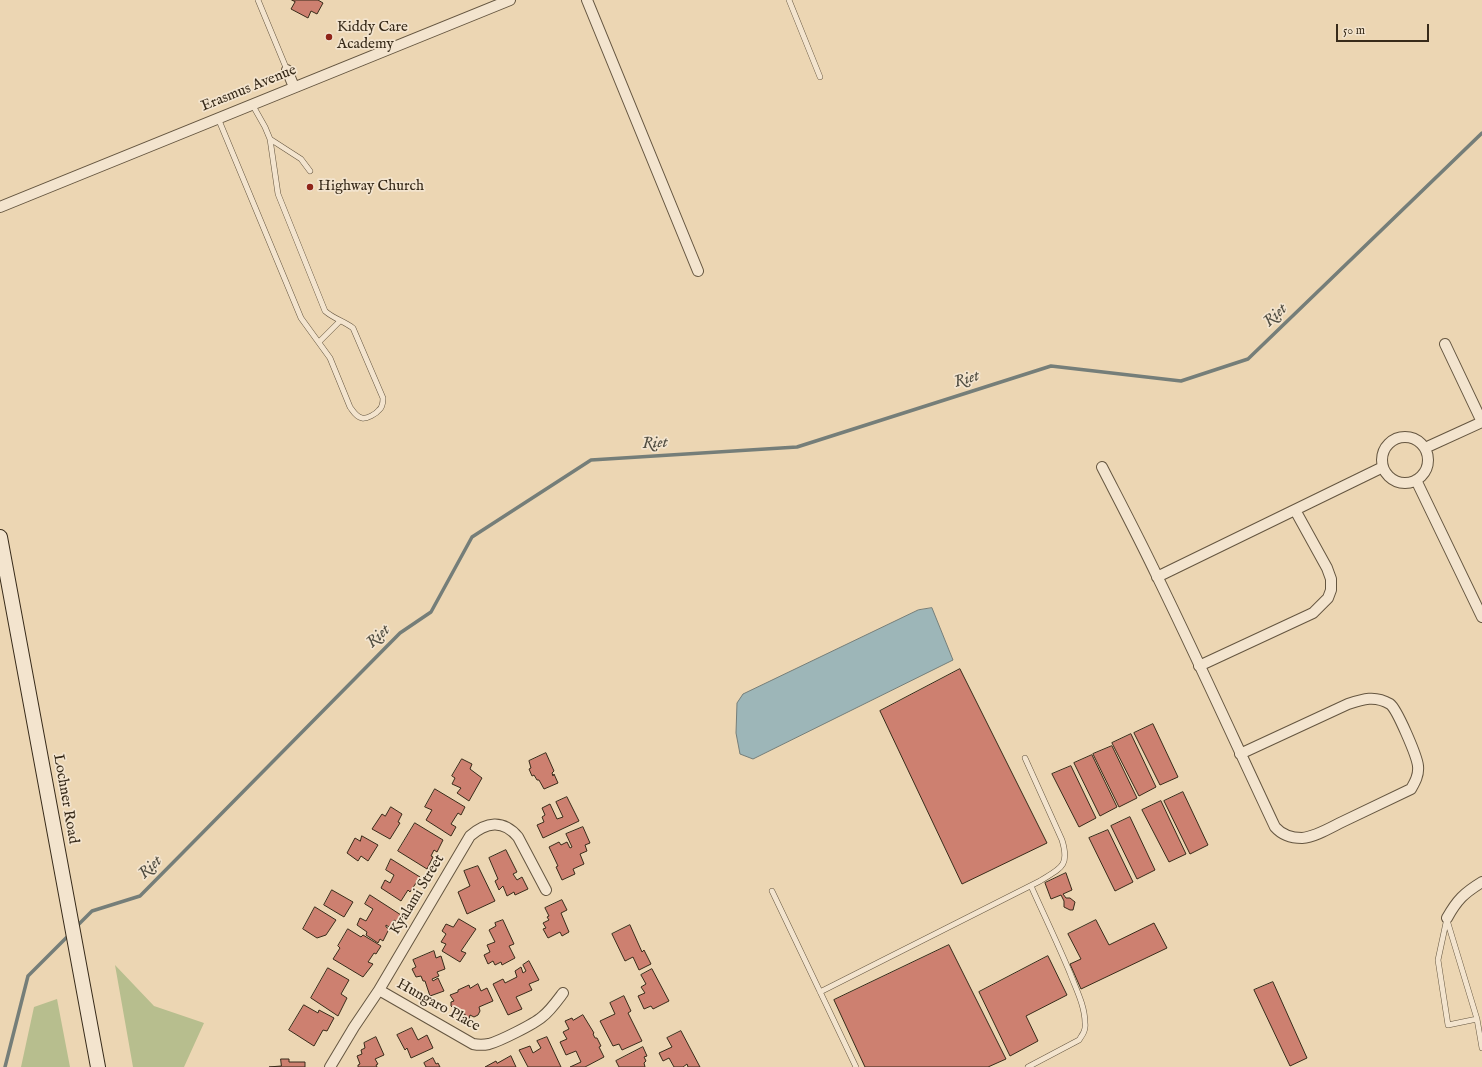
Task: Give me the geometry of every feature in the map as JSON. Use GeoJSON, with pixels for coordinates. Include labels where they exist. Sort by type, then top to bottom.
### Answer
{"type":"FeatureCollection","features":[{"type":"Feature","properties":{"kind":"street","name":"Erasmus Avenue"},"geometry":{"type":"LineString","coordinates":[[0,207],[510,0]]}},
{"type":"Feature","properties":{"kind":"street"},"geometry":{"type":"LineString","coordinates":[[587,0],[698,271]]}},
{"type":"Feature","properties":{"kind":"street"},"geometry":{"type":"LineString","coordinates":[[287,70],[294,87]]}},
{"type":"Feature","properties":{"kind":"street"},"geometry":{"type":"LineString","coordinates":[[1425,448],[1482,422],[1445,344]]}},
{"type":"Feature","properties":{"kind":"street"},"geometry":{"type":"LineString","coordinates":[[1405,436],[1413,438],[1420,442],[1425,448],[1428,458],[1428,465],[1425,472],[1416,480],[1407,483],[1395,480],[1387,474],[1383,467],[1382,460],[1384,449],[1395,439],[1405,436]]}},
{"type":"Feature","properties":{"kind":"street"},"geometry":{"type":"LineString","coordinates":[[1102,467],[1157,577],[1240,754],[1275,827],[1280,833],[1289,837],[1302,838],[1312,836],[1411,789],[1416,781],[1419,767],[1414,750],[1393,707],[1379,700],[1366,698],[1348,704],[1240,754]]}},
{"type":"Feature","properties":{"kind":"street"},"geometry":{"type":"LineString","coordinates":[[1157,577],[1383,467]]}},
{"type":"Feature","properties":{"kind":"street"},"geometry":{"type":"LineString","coordinates":[[1416,480],[1482,617]]}},
{"type":"Feature","properties":{"kind":"street"},"geometry":{"type":"LineString","coordinates":[[1199,666],[1313,613],[1328,598],[1331,590],[1331,579],[1327,568],[1295,510]]}},
{"type":"Feature","properties":{"kind":"street","name":"Lochner Road"},"geometry":{"type":"LineString","coordinates":[[0,537],[98,1067]]}},
{"type":"Feature","properties":{"kind":"street","name":"Kyalami Street"},"geometry":{"type":"LineString","coordinates":[[330,1067],[354,1027],[379,990],[470,836],[478,830],[490,825],[504,826],[512,830],[518,837],[546,890]]}},
{"type":"Feature","properties":{"kind":"street"},"geometry":{"type":"LineString","coordinates":[[1447,918],[1462,895],[1482,882]]}},
{"type":"Feature","properties":{"kind":"street","name":"Hungaro Place"},"geometry":{"type":"LineString","coordinates":[[379,990],[477,1045],[486,1044],[497,1040],[538,1020],[547,1013],[563,994]]}},
{"type":"Feature","properties":{"kind":"lane"},"geometry":{"type":"LineString","coordinates":[[258,0],[287,70]]}},
{"type":"Feature","properties":{"kind":"lane"},"geometry":{"type":"LineString","coordinates":[[789,0],[820,77]]}},
{"type":"Feature","properties":{"kind":"lane"},"geometry":{"type":"LineString","coordinates":[[218,118],[301,318],[330,358],[350,407],[355,414],[362,418],[367,418],[380,410],[383,405],[383,398],[353,328],[333,318],[326,311],[280,199],[276,184],[270,139],[252,104]]}},
{"type":"Feature","properties":{"kind":"lane"},"geometry":{"type":"LineString","coordinates":[[270,139],[301,159],[310,172]]}},
{"type":"Feature","properties":{"kind":"lane"},"geometry":{"type":"LineString","coordinates":[[319,342],[340,321]]}},
{"type":"Feature","properties":{"kind":"lane"},"geometry":{"type":"LineString","coordinates":[[820,992],[1031,886],[1057,871],[1062,866],[1066,852],[1062,840],[1025,758]]}},
{"type":"Feature","properties":{"kind":"lane"},"geometry":{"type":"LineString","coordinates":[[1028,1067],[1079,1040],[1084,1032],[1086,1024],[1080,997],[1031,886]]}},
{"type":"Feature","properties":{"kind":"lane"},"geometry":{"type":"LineString","coordinates":[[772,890],[856,1067]]}},
{"type":"Feature","properties":{"kind":"lane"},"geometry":{"type":"LineString","coordinates":[[1447,918],[1438,960],[1448,1025],[1477,1019]]}},
{"type":"Feature","properties":{"kind":"lane"},"geometry":{"type":"LineString","coordinates":[[1447,918],[1477,1019],[1482,1048]]}},
{"type":"Feature","properties":{"kind":"green space"},"geometry":{"type":"Polygon","coordinates":[[[115,965],[154,1006],[204,1023],[184,1067],[133,1067],[115,965]]]}},
{"type":"Feature","properties":{"kind":"green space"},"geometry":{"type":"Polygon","coordinates":[[[57,999],[70,1067],[21,1067],[34,1007],[57,999]]]}},
{"type":"Feature","properties":{"kind":"water"},"geometry":{"type":"Polygon","coordinates":[[[932,608],[953,660],[753,759],[740,754],[736,733],[737,703],[743,694],[918,610],[932,608]]]}},
{"type":"Feature","properties":{"kind":"building"},"geometry":{"type":"Polygon","coordinates":[[[292,0],[318,0],[323,3],[317,14],[311,11],[308,18],[291,9],[295,2],[292,0]]]}},
{"type":"Feature","properties":{"kind":"building"},"geometry":{"type":"Polygon","coordinates":[[[960,669],[1047,843],[962,884],[880,711],[960,669]]]}},
{"type":"Feature","properties":{"kind":"building"},"geometry":{"type":"Polygon","coordinates":[[[1153,724],[1178,777],[1160,785],[1134,733],[1153,724]]]}},
{"type":"Feature","properties":{"kind":"building"},"geometry":{"type":"Polygon","coordinates":[[[1131,734],[1156,787],[1139,796],[1112,743],[1131,734]]]}},
{"type":"Feature","properties":{"kind":"building"},"geometry":{"type":"Polygon","coordinates":[[[1112,746],[1137,798],[1119,807],[1093,754],[1112,746]]]}},
{"type":"Feature","properties":{"kind":"building"},"geometry":{"type":"Polygon","coordinates":[[[546,753],[554,771],[552,773],[553,776],[554,774],[558,783],[544,789],[539,780],[537,780],[534,775],[532,776],[529,769],[531,768],[529,761],[546,753]]]}},
{"type":"Feature","properties":{"kind":"building"},"geometry":{"type":"Polygon","coordinates":[[[1092,755],[1117,807],[1100,816],[1074,763],[1092,755]]]}},
{"type":"Feature","properties":{"kind":"building"},"geometry":{"type":"Polygon","coordinates":[[[462,759],[472,764],[470,769],[482,778],[469,801],[457,793],[461,788],[452,784],[455,778],[452,776],[462,759]]]}},
{"type":"Feature","properties":{"kind":"building"},"geometry":{"type":"Polygon","coordinates":[[[1071,766],[1096,818],[1079,827],[1052,774],[1071,766]]]}},
{"type":"Feature","properties":{"kind":"building"},"geometry":{"type":"Polygon","coordinates":[[[435,789],[465,807],[461,815],[458,813],[451,824],[456,827],[451,836],[426,820],[432,810],[425,807],[435,789]]]}},
{"type":"Feature","properties":{"kind":"building"},"geometry":{"type":"Polygon","coordinates":[[[1183,792],[1208,845],[1190,854],[1164,801],[1183,792]]]}},
{"type":"Feature","properties":{"kind":"building"},"geometry":{"type":"Polygon","coordinates":[[[567,797],[579,821],[543,838],[537,825],[544,822],[542,817],[545,815],[542,808],[550,804],[557,819],[563,817],[556,802],[567,797]]]}},
{"type":"Feature","properties":{"kind":"building"},"geometry":{"type":"Polygon","coordinates":[[[1161,801],[1186,854],[1169,862],[1142,810],[1161,801]]]}},
{"type":"Feature","properties":{"kind":"building"},"geometry":{"type":"Polygon","coordinates":[[[391,807],[402,814],[398,822],[400,823],[390,839],[372,829],[382,814],[385,816],[391,807]]]}},
{"type":"Feature","properties":{"kind":"building"},"geometry":{"type":"Polygon","coordinates":[[[1130,817],[1155,870],[1137,879],[1111,826],[1130,817]]]}},
{"type":"Feature","properties":{"kind":"building"},"geometry":{"type":"Polygon","coordinates":[[[415,823],[443,840],[437,852],[434,850],[431,856],[433,857],[427,869],[398,851],[415,823]]]}},
{"type":"Feature","properties":{"kind":"building"},"geometry":{"type":"Polygon","coordinates":[[[583,827],[590,843],[585,845],[587,851],[580,854],[584,864],[573,869],[575,874],[562,880],[556,867],[558,866],[549,847],[559,842],[561,845],[567,842],[570,848],[572,847],[566,834],[583,827]]]}},
{"type":"Feature","properties":{"kind":"building"},"geometry":{"type":"Polygon","coordinates":[[[1108,830],[1133,882],[1115,891],[1089,838],[1108,830]]]}},
{"type":"Feature","properties":{"kind":"building"},"geometry":{"type":"Polygon","coordinates":[[[362,836],[378,845],[368,861],[361,856],[358,861],[347,853],[355,838],[360,841],[362,836]]]}},
{"type":"Feature","properties":{"kind":"building"},"geometry":{"type":"Polygon","coordinates":[[[506,850],[517,872],[513,874],[517,880],[522,877],[528,889],[515,895],[514,892],[507,896],[503,886],[499,890],[495,881],[498,879],[489,858],[506,850]]]}},
{"type":"Feature","properties":{"kind":"building"},"geometry":{"type":"Polygon","coordinates":[[[391,859],[420,877],[410,892],[408,890],[401,901],[381,888],[385,880],[390,883],[394,875],[386,870],[391,859]]]}},
{"type":"Feature","properties":{"kind":"building"},"geometry":{"type":"Polygon","coordinates":[[[478,866],[495,901],[467,914],[458,892],[470,886],[464,871],[478,866]]]}},
{"type":"Feature","properties":{"kind":"building"},"geometry":{"type":"Polygon","coordinates":[[[1066,873],[1072,890],[1063,894],[1066,898],[1070,898],[1075,902],[1073,910],[1064,907],[1064,901],[1061,895],[1051,899],[1045,883],[1066,873]]]}},
{"type":"Feature","properties":{"kind":"building"},"geometry":{"type":"Polygon","coordinates":[[[332,890],[353,902],[344,917],[324,905],[332,890]]]}},
{"type":"Feature","properties":{"kind":"building"},"geometry":{"type":"Polygon","coordinates":[[[370,895],[401,915],[397,922],[394,920],[389,927],[386,925],[389,929],[383,941],[380,939],[378,943],[366,935],[367,932],[357,925],[360,918],[366,921],[373,909],[365,904],[370,895]]]}},
{"type":"Feature","properties":{"kind":"building"},"geometry":{"type":"Polygon","coordinates":[[[562,900],[567,910],[561,913],[569,932],[562,936],[560,932],[548,938],[543,929],[546,928],[543,923],[549,920],[547,917],[549,916],[545,908],[562,900]]]}},
{"type":"Feature","properties":{"kind":"building"},"geometry":{"type":"Polygon","coordinates":[[[315,907],[336,920],[326,935],[317,938],[303,929],[315,907]]]}},
{"type":"Feature","properties":{"kind":"building"},"geometry":{"type":"Polygon","coordinates":[[[459,919],[476,929],[461,951],[466,953],[460,962],[442,951],[446,944],[441,942],[446,934],[442,931],[446,924],[453,927],[459,919]]]}},
{"type":"Feature","properties":{"kind":"building"},"geometry":{"type":"Polygon","coordinates":[[[503,920],[514,944],[509,946],[515,958],[502,965],[501,962],[495,965],[493,961],[488,964],[484,955],[490,952],[487,945],[495,942],[489,930],[496,926],[495,923],[503,920]]]}},
{"type":"Feature","properties":{"kind":"building"},"geometry":{"type":"Polygon","coordinates":[[[1096,920],[1109,945],[1154,923],[1167,948],[1081,989],[1070,964],[1081,959],[1068,934],[1096,920]]]}},
{"type":"Feature","properties":{"kind":"building"},"geometry":{"type":"Polygon","coordinates":[[[630,925],[642,952],[644,950],[651,964],[639,970],[633,957],[625,961],[612,934],[630,925]]]}},
{"type":"Feature","properties":{"kind":"building"},"geometry":{"type":"Polygon","coordinates":[[[348,929],[361,937],[363,935],[381,946],[368,962],[373,964],[363,977],[333,959],[340,948],[338,946],[348,929]]]}},
{"type":"Feature","properties":{"kind":"building"},"geometry":{"type":"Polygon","coordinates":[[[949,945],[1006,1059],[988,1067],[865,1067],[834,1000],[949,945]]]}},
{"type":"Feature","properties":{"kind":"building"},"geometry":{"type":"Polygon","coordinates":[[[434,951],[436,958],[441,956],[445,969],[437,972],[439,976],[432,979],[433,981],[438,978],[444,991],[430,996],[425,981],[423,981],[421,976],[416,977],[412,969],[416,967],[413,960],[434,951]]]}},
{"type":"Feature","properties":{"kind":"building"},"geometry":{"type":"Polygon","coordinates":[[[1048,956],[1067,995],[1026,1016],[1038,1041],[1010,1056],[979,992],[1048,956]]]}},
{"type":"Feature","properties":{"kind":"building"},"geometry":{"type":"Polygon","coordinates":[[[529,961],[539,980],[529,984],[532,990],[516,997],[522,1009],[508,1015],[493,984],[503,979],[505,983],[517,977],[515,971],[521,967],[523,973],[526,971],[523,965],[529,961]]]}},
{"type":"Feature","properties":{"kind":"building"},"geometry":{"type":"Polygon","coordinates":[[[328,968],[349,980],[341,994],[347,998],[338,1016],[311,998],[328,968]]]}},
{"type":"Feature","properties":{"kind":"building"},"geometry":{"type":"Polygon","coordinates":[[[652,969],[669,1001],[653,1009],[651,1006],[644,1009],[638,996],[645,993],[641,987],[646,984],[641,975],[652,969]]]}},
{"type":"Feature","properties":{"kind":"building"},"geometry":{"type":"Polygon","coordinates":[[[1273,982],[1307,1058],[1290,1066],[1254,990],[1273,982]]]}},
{"type":"Feature","properties":{"kind":"building"},"geometry":{"type":"Polygon","coordinates":[[[478,984],[481,991],[487,988],[493,1001],[479,1007],[480,1011],[478,1015],[474,1017],[470,1015],[469,1019],[465,1017],[465,1014],[458,1016],[451,1006],[451,1002],[454,1001],[450,995],[469,985],[470,988],[478,984]]]}},
{"type":"Feature","properties":{"kind":"building"},"geometry":{"type":"Polygon","coordinates":[[[624,996],[631,1011],[628,1013],[642,1041],[622,1050],[619,1044],[613,1046],[600,1021],[615,1014],[610,1003],[624,996]]]}},
{"type":"Feature","properties":{"kind":"building"},"geometry":{"type":"Polygon","coordinates":[[[304,1005],[318,1013],[319,1010],[334,1018],[327,1031],[323,1030],[314,1046],[289,1030],[304,1005]]]}},
{"type":"Feature","properties":{"kind":"building"},"geometry":{"type":"Polygon","coordinates":[[[583,1015],[601,1046],[599,1047],[604,1057],[585,1067],[570,1067],[581,1062],[576,1051],[566,1055],[560,1042],[567,1039],[563,1032],[569,1029],[565,1021],[572,1018],[573,1020],[583,1015]]]}},
{"type":"Feature","properties":{"kind":"building"},"geometry":{"type":"Polygon","coordinates":[[[412,1028],[418,1040],[427,1035],[433,1048],[411,1058],[407,1048],[405,1050],[397,1035],[412,1028]]]}},
{"type":"Feature","properties":{"kind":"building"},"geometry":{"type":"Polygon","coordinates":[[[681,1031],[700,1067],[688,1067],[687,1064],[683,1067],[674,1067],[669,1058],[663,1061],[659,1053],[672,1047],[667,1038],[681,1031]]]}},
{"type":"Feature","properties":{"kind":"building"},"geometry":{"type":"Polygon","coordinates":[[[376,1037],[384,1055],[375,1059],[378,1064],[376,1065],[377,1067],[358,1067],[360,1064],[357,1056],[362,1054],[361,1050],[365,1048],[364,1043],[376,1037]]]}},
{"type":"Feature","properties":{"kind":"building"},"geometry":{"type":"Polygon","coordinates":[[[547,1037],[561,1067],[528,1067],[519,1050],[530,1046],[533,1053],[541,1048],[537,1041],[547,1037]]]}},
{"type":"Feature","properties":{"kind":"building"},"geometry":{"type":"Polygon","coordinates":[[[643,1047],[647,1056],[644,1057],[646,1061],[644,1063],[645,1067],[619,1067],[616,1061],[643,1047]]]}},
{"type":"Feature","properties":{"kind":"building"},"geometry":{"type":"Polygon","coordinates":[[[511,1056],[516,1067],[485,1067],[496,1061],[497,1063],[511,1056]]]}},
{"type":"Feature","properties":{"kind":"building"},"geometry":{"type":"Polygon","coordinates":[[[433,1058],[436,1064],[438,1063],[440,1067],[426,1067],[424,1063],[433,1058]]]}},
{"type":"Feature","properties":{"kind":"building"},"geometry":{"type":"Polygon","coordinates":[[[281,1059],[289,1059],[289,1062],[305,1062],[305,1067],[269,1067],[281,1066],[281,1059]]]}},
{"type":"Feature","properties":{"kind":"waterway","name":"Riet"},"geometry":{"type":"LineString","coordinates":[[75,928],[92,911],[140,896],[400,633],[431,612],[472,537],[591,460],[797,447],[1051,366],[1181,381],[1248,359],[1482,133]]}},
{"type":"Feature","properties":{"kind":"waterway","name":"Riet"},"geometry":{"type":"LineString","coordinates":[[5,1067],[28,976],[70,934]]}},
{"type":"Feature","properties":{"kind":"place","name":"Kiddy Care Academy"},"geometry":{"type":"Point","coordinates":[329,37]}},
{"type":"Feature","properties":{"kind":"place","name":"Highway Church"},"geometry":{"type":"Point","coordinates":[310,187]}}]}
